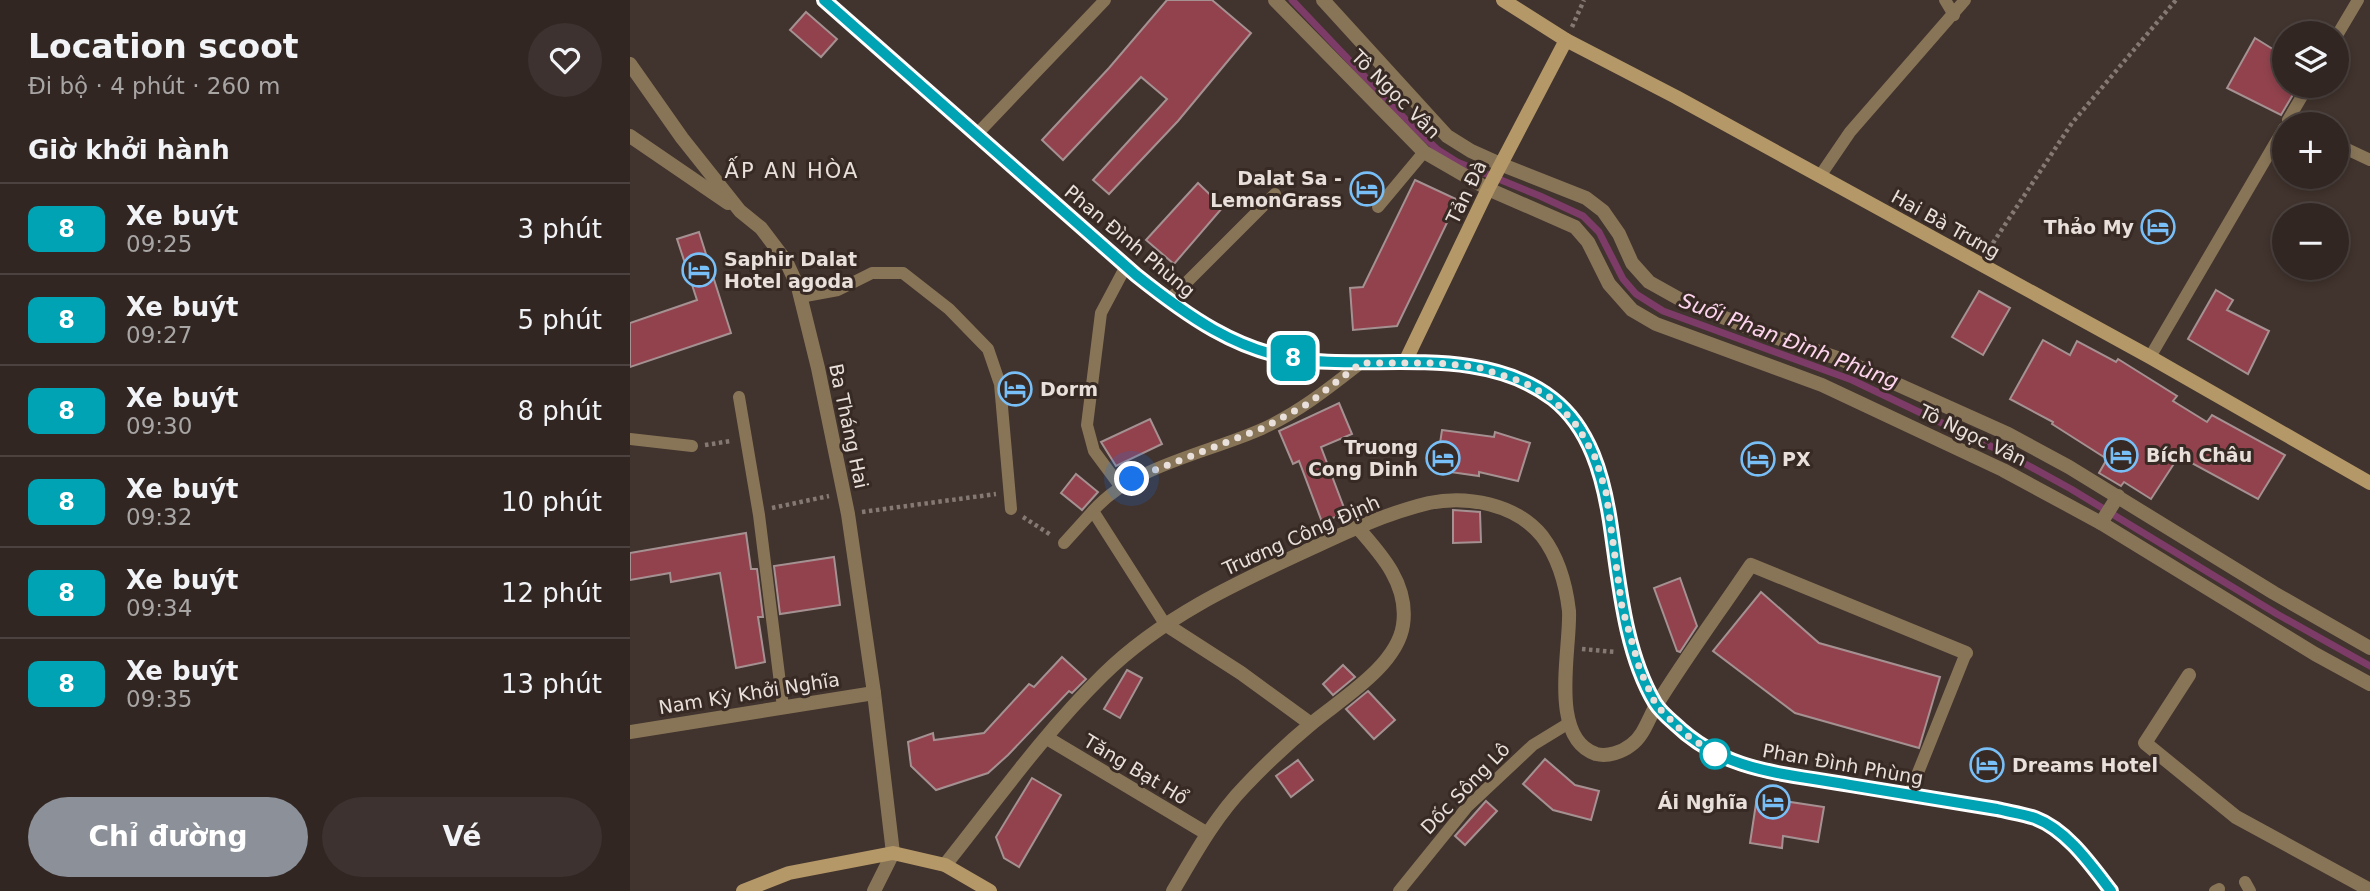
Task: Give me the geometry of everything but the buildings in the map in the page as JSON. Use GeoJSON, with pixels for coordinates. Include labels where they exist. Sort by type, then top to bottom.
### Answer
{"type":"FeatureCollection","features":[{"type":"Feature","properties":{"kind":"main road","name":"Hai Bà Trưng"},"geometry":{"type":"LineString","coordinates":[[1503,0],[1566,40],[2150,357],[2370,484]]}},
{"type":"Feature","properties":{"kind":"main road","name":"Phan Đình Phùng"},"geometry":{"type":"LineString","coordinates":[[831,2],[1126,266],[1168,301],[1222,336],[1254,349],[1301,360],[1405,362],[1477,367],[1523,382],[1553,399],[1578,427],[1595,457],[1606,492],[1622,607],[1640,670],[1656,705],[1685,734],[1718,756],[1772,773],[2035,818],[2053,828],[2073,846],[2111,891]]}},
{"type":"Feature","properties":{"kind":"main road","name":"Tản Đà"},"geometry":{"type":"LineString","coordinates":[[1405,362],[1500,164],[1566,40]]}},
{"type":"Feature","properties":{"kind":"main road"},"geometry":{"type":"LineString","coordinates":[[743,891],[789,873],[893,853],[945,865],[990,891]]}},
{"type":"Feature","properties":{"kind":"street","name":"Tô Ngọc Vân"},"geometry":{"type":"LineString","coordinates":[[1275,0],[1424,152],[1488,189],[1575,228],[1588,242],[1609,284],[1632,310],[1656,324],[1822,384],[2102,520],[2315,654],[2370,684]]}},
{"type":"Feature","properties":{"kind":"street","name":"Tô Ngọc Vân"},"geometry":{"type":"LineString","coordinates":[[1323,0],[1447,136],[1500,164],[1586,198],[1602,211],[1619,234],[1632,263],[1649,282],[1683,301],[1882,377],[2008,434],[2370,648]]}},
{"type":"Feature","properties":{"kind":"street","name":"Ba Tháng Hai"},"geometry":{"type":"LineString","coordinates":[[630,64],[682,138],[740,211],[761,228],[786,261],[800,296],[848,514],[874,692],[893,853]]}},
{"type":"Feature","properties":{"kind":"street"},"geometry":{"type":"LineString","coordinates":[[630,136],[740,211]]}},
{"type":"Feature","properties":{"kind":"street"},"geometry":{"type":"LineString","coordinates":[[2102,520],[2116,499]]}},
{"type":"Feature","properties":{"kind":"street","name":"Trương Công Định"},"geometry":{"type":"LineString","coordinates":[[945,865],[1047,738],[1104,674],[1166,624],[1233,584],[1357,527],[1430,503],[1473,501],[1502,507],[1521,518],[1541,535],[1560,568],[1569,611],[1565,692],[1569,723]]}},
{"type":"Feature","properties":{"kind":"street"},"geometry":{"type":"LineString","coordinates":[[1173,891],[1206,833],[1244,786],[1311,724],[1382,666],[1397,645],[1403,626],[1404,600],[1385,558],[1357,527]]}},
{"type":"Feature","properties":{"kind":"street"},"geometry":{"type":"LineString","coordinates":[[1569,723],[1583,746],[1598,754],[1615,754],[1633,744],[1656,705],[1751,565],[1966,653]]}},
{"type":"Feature","properties":{"kind":"street"},"geometry":{"type":"LineString","coordinates":[[1166,624],[1241,673],[1311,724]]}},
{"type":"Feature","properties":{"kind":"street"},"geometry":{"type":"LineString","coordinates":[[2189,675],[2145,743],[2236,817],[2368,890]]}},
{"type":"Feature","properties":{"kind":"street","name":"Nam Kỳ Khởi Nghĩa"},"geometry":{"type":"LineString","coordinates":[[630,732],[874,692]]}},
{"type":"Feature","properties":{"kind":"street","name":"Tăng Bạt Hổ"},"geometry":{"type":"LineString","coordinates":[[1047,738],[1206,833]]}},
{"type":"Feature","properties":{"kind":"street"},"geometry":{"type":"LineString","coordinates":[[874,891],[893,853]]}},
{"type":"Feature","properties":{"kind":"lane"},"geometry":{"type":"LineString","coordinates":[[977,134],[1105,0]]}},
{"type":"Feature","properties":{"kind":"lane"},"geometry":{"type":"LineString","coordinates":[[1945,0],[1954,15]]}},
{"type":"Feature","properties":{"kind":"lane"},"geometry":{"type":"LineString","coordinates":[[1820,176],[1850,132],[1965,0]]}},
{"type":"Feature","properties":{"kind":"lane"},"geometry":{"type":"LineString","coordinates":[[2346,21],[2358,0]]}},
{"type":"Feature","properties":{"kind":"lane"},"geometry":{"type":"LineString","coordinates":[[2349,150],[2370,160]]}},
{"type":"Feature","properties":{"kind":"lane"},"geometry":{"type":"LineString","coordinates":[[2150,357],[2272,151]]}},
{"type":"Feature","properties":{"kind":"lane"},"geometry":{"type":"LineString","coordinates":[[1378,207],[1424,152]]}},
{"type":"Feature","properties":{"kind":"lane"},"geometry":{"type":"LineString","coordinates":[[1168,301],[1275,194]]}},
{"type":"Feature","properties":{"kind":"lane"},"geometry":{"type":"LineString","coordinates":[[1120,486],[1094,451],[1087,425],[1101,313],[1126,266]]}},
{"type":"Feature","properties":{"kind":"lane"},"geometry":{"type":"LineString","coordinates":[[800,296],[838,290],[872,274],[904,273],[949,309],[988,349],[1000,384],[1011,509]]}},
{"type":"Feature","properties":{"kind":"lane"},"geometry":{"type":"LineString","coordinates":[[1063,543],[1107,496],[1120,486],[1263,428],[1309,403],[1361,363]]}},
{"type":"Feature","properties":{"kind":"lane"},"geometry":{"type":"LineString","coordinates":[[739,397],[758,511],[783,707]]}},
{"type":"Feature","properties":{"kind":"lane"},"geometry":{"type":"LineString","coordinates":[[630,439],[692,446]]}},
{"type":"Feature","properties":{"kind":"lane"},"geometry":{"type":"LineString","coordinates":[[1093,511],[1166,624]]}},
{"type":"Feature","properties":{"kind":"lane"},"geometry":{"type":"LineString","coordinates":[[1909,795],[1966,653]]}},
{"type":"Feature","properties":{"kind":"lane","name":"Dốc Sông Lô"},"geometry":{"type":"LineString","coordinates":[[1399,891],[1467,807],[1533,745],[1569,723]]}},
{"type":"Feature","properties":{"kind":"path"},"geometry":{"type":"LineString","coordinates":[[1566,40],[1584,0]]}},
{"type":"Feature","properties":{"kind":"path"},"geometry":{"type":"LineString","coordinates":[[1979,264],[2072,122],[2176,0]]}},
{"type":"Feature","properties":{"kind":"path"},"geometry":{"type":"LineString","coordinates":[[692,446],[746,439]]}},
{"type":"Feature","properties":{"kind":"path"},"geometry":{"type":"LineString","coordinates":[[848,514],[1009,492]]}},
{"type":"Feature","properties":{"kind":"path"},"geometry":{"type":"LineString","coordinates":[[758,511],[843,493]]}},
{"type":"Feature","properties":{"kind":"path"},"geometry":{"type":"LineString","coordinates":[[1011,509],[1063,543]]}},
{"type":"Feature","properties":{"kind":"path"},"geometry":{"type":"LineString","coordinates":[[1567,648],[1635,654]]}},
{"type":"Feature","properties":{"kind":"waterway","name":"Suối Phan Đình Phùng"},"geometry":{"type":"LineString","coordinates":[[1292,0],[1438,150],[1457,162],[1583,216],[1599,232],[1623,279],[1636,294],[1663,311],[1852,380],[2011,456],[2370,666]]}},
{"type":"Feature","properties":{"kind":"bus line","name":"8"},"geometry":{"type":"LineString","coordinates":[[824,0],[1136,275],[1168,301],[1222,336],[1254,349],[1301,360],[1437,363],[1477,367],[1523,382],[1553,399],[1578,427],[1595,457],[1606,492],[1622,607],[1640,670],[1656,705],[1685,734],[1718,756],[1761,771],[1997,809],[2035,818],[2053,828],[2073,846],[2111,891]]}},
{"type":"Feature","properties":{"kind":"place","name":"Dalat Sa - LemonGrass"},"geometry":{"type":"Point","coordinates":[1367,189]}},
{"type":"Feature","properties":{"kind":"place","name":"Thảo My"},"geometry":{"type":"Point","coordinates":[2158,227]}},
{"type":"Feature","properties":{"kind":"place","name":"Saphir Dalat Hotel agoda"},"geometry":{"type":"Point","coordinates":[699,270]}},
{"type":"Feature","properties":{"kind":"place","name":"Dorm"},"geometry":{"type":"Point","coordinates":[1015,389]}},
{"type":"Feature","properties":{"kind":"place","name":"Bích Châu"},"geometry":{"type":"Point","coordinates":[2121,455]}},
{"type":"Feature","properties":{"kind":"place","name":"Truong Cong Dinh"},"geometry":{"type":"Point","coordinates":[1443,458]}},
{"type":"Feature","properties":{"kind":"place","name":"PX"},"geometry":{"type":"Point","coordinates":[1758,459]}},
{"type":"Feature","properties":{"kind":"place","name":"Dreams Hotel"},"geometry":{"type":"Point","coordinates":[1987,765]}},
{"type":"Feature","properties":{"kind":"place","name":"Ái Nghĩa"},"geometry":{"type":"Point","coordinates":[1773,802]}},
{"type":"Feature","properties":{"kind":"district","name":"ẤP AN HÒA"},"geometry":{"type":"Point","coordinates":[792,171]}},
{"type":"Feature","properties":{"kind":"route"},"geometry":{"type":"LineString","coordinates":[[1132,479],[1263,428],[1309,403],[1361,363],[1437,363],[1477,367],[1523,382],[1553,399],[1578,427],[1595,457],[1606,492],[1622,607],[1640,670],[1656,705],[1685,734],[1718,756],[1715,754]]}}]}
